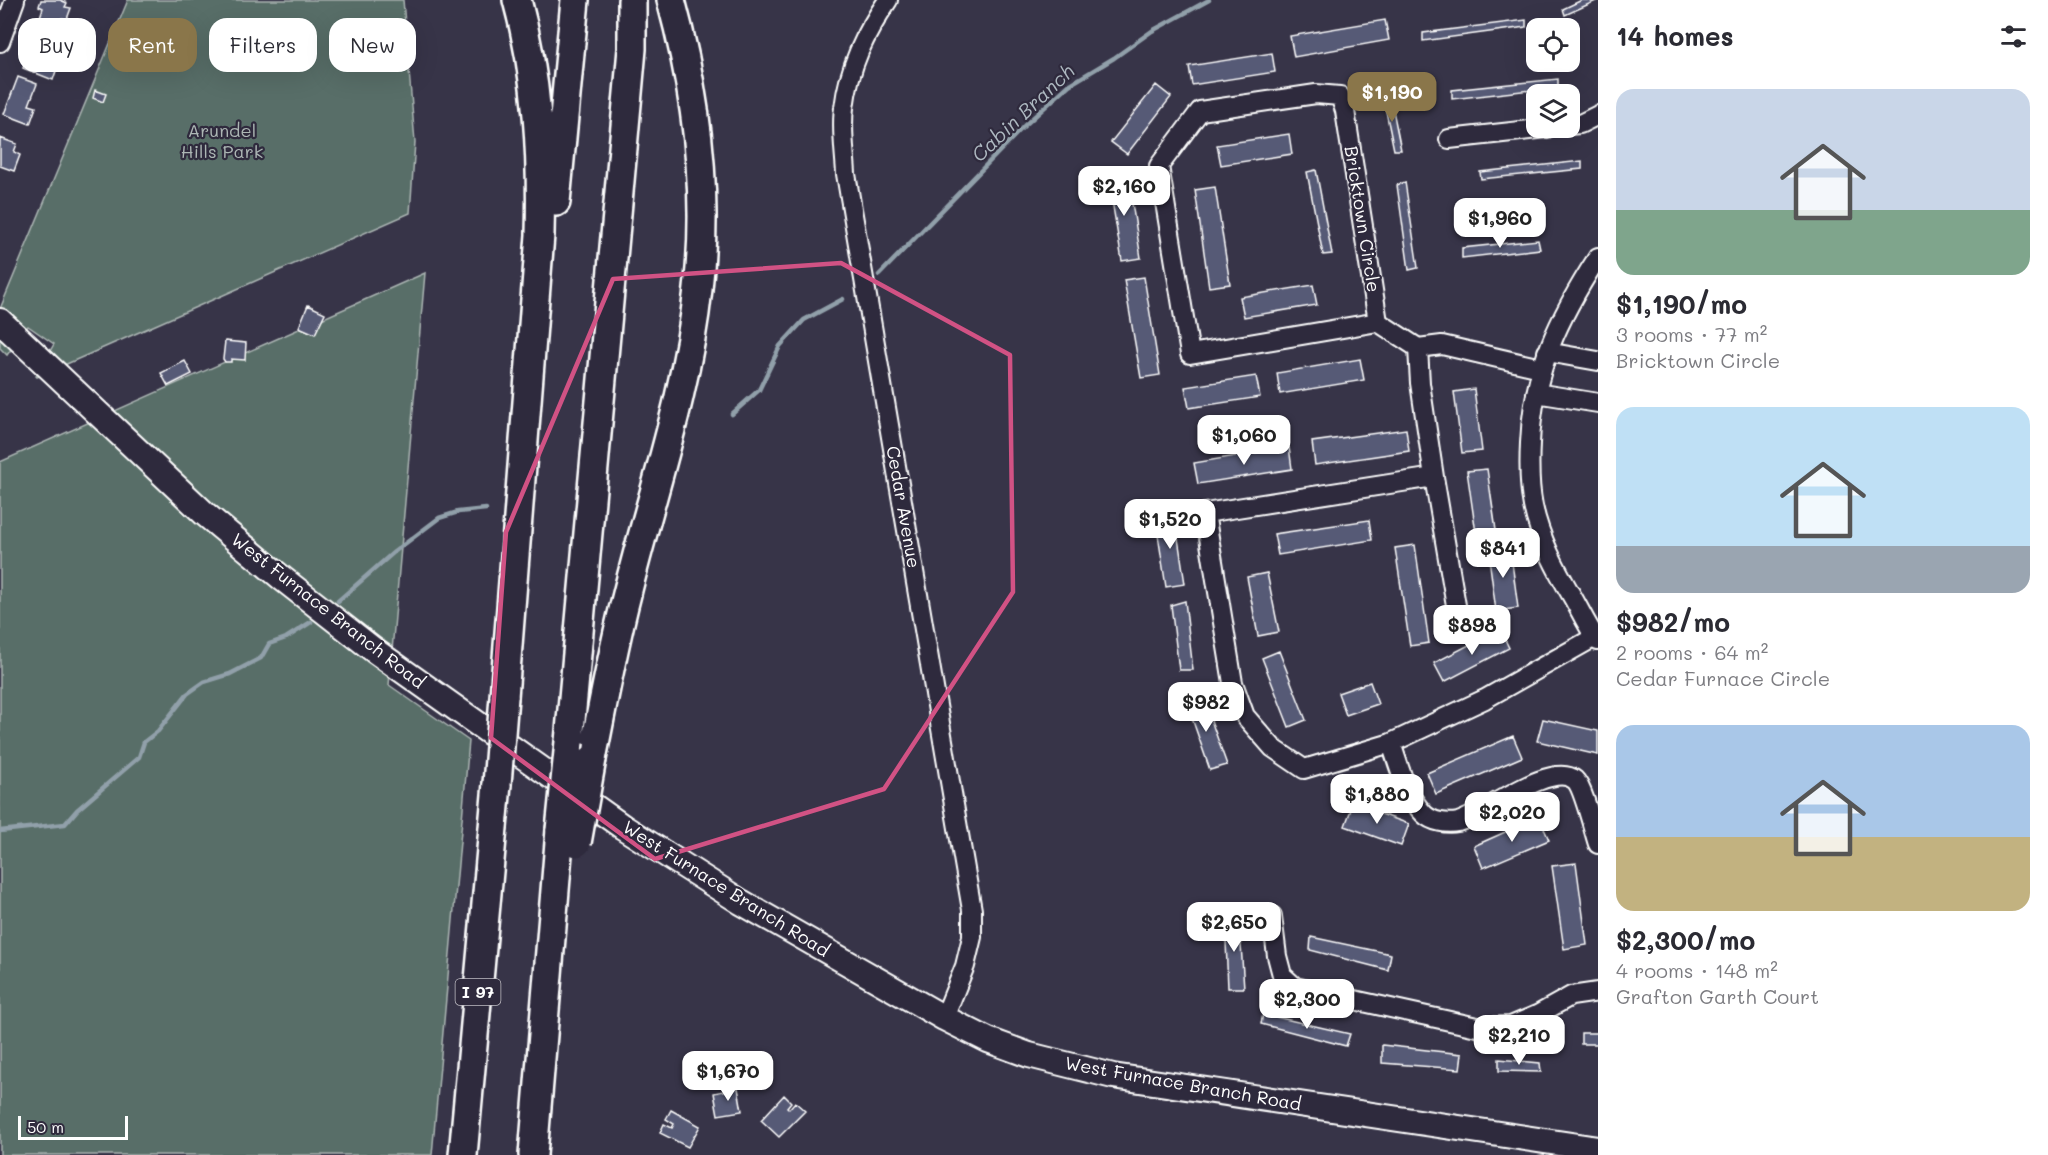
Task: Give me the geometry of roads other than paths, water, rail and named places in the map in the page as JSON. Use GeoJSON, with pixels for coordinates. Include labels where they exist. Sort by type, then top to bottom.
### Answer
{"type":"FeatureCollection","features":[{"type":"Feature","properties":{"kind":"highway"},"geometry":{"type":"LineString","coordinates":[[517,0],[532,75],[541,181],[540,235],[522,480]]}},
{"type":"Feature","properties":{"kind":"highway"},"geometry":{"type":"LineString","coordinates":[[522,480],[553,237],[575,0]]}},
{"type":"Feature","properties":{"kind":"highway"},"geometry":{"type":"LineString","coordinates":[[544,1155],[570,896],[568,742],[632,49],[632,0]]}},
{"type":"Feature","properties":{"kind":"highway"},"geometry":{"type":"LineString","coordinates":[[632,49],[642,0]]}},
{"type":"Feature","properties":{"kind":"highway"},"geometry":{"type":"LineString","coordinates":[[533,1155],[569,836],[592,759],[626,595],[689,356],[699,287],[700,169],[693,106],[681,37],[671,0]]}},
{"type":"Feature","properties":{"kind":"highway","name":"I 97"},"geometry":{"type":"LineString","coordinates":[[463,1155],[522,480]]}},
{"type":"Feature","properties":{"kind":"main road","name":"West Furnace Branch Road"},"geometry":{"type":"LineString","coordinates":[[0,321],[205,514],[375,651],[643,839],[741,902],[944,1018],[988,1040],[1029,1055],[1113,1076],[1598,1149]]}},
{"type":"Feature","properties":{"kind":"street"},"geometry":{"type":"LineString","coordinates":[[0,42],[15,0]]}},
{"type":"Feature","properties":{"kind":"street","name":"Cedar Avenue"},"geometry":{"type":"LineString","coordinates":[[888,0],[867,32],[854,62],[844,109],[846,174],[972,910],[972,937],[965,966],[944,1018]]}},
{"type":"Feature","properties":{"kind":"street","name":"Bricktown Circle"},"geometry":{"type":"LineString","coordinates":[[1316,94],[1340,96],[1345,111],[1378,322],[1191,354],[1159,166],[1200,111],[1316,94]]}},
{"type":"Feature","properties":{"kind":"street"},"geometry":{"type":"LineString","coordinates":[[1580,124],[1598,116]]}},
{"type":"Feature","properties":{"kind":"street"},"geometry":{"type":"LineString","coordinates":[[1449,139],[1526,130]]}},
{"type":"Feature","properties":{"kind":"street"},"geometry":{"type":"LineString","coordinates":[[1434,477],[1204,513],[1233,683],[1245,716],[1273,748],[1304,769],[1391,743],[1485,699],[1597,639],[1559,575],[1543,540],[1533,506],[1529,464],[1531,415],[1544,360],[1576,291],[1598,257]]}},
{"type":"Feature","properties":{"kind":"street"},"geometry":{"type":"LineString","coordinates":[[1378,322],[1418,348],[1442,345],[1544,360],[1598,361]]}},
{"type":"Feature","properties":{"kind":"street"},"geometry":{"type":"LineString","coordinates":[[1418,348],[1420,383],[1458,617]]}},
{"type":"Feature","properties":{"kind":"street"},"geometry":{"type":"LineString","coordinates":[[1536,393],[1598,403]]}},
{"type":"Feature","properties":{"kind":"street"},"geometry":{"type":"LineString","coordinates":[[1391,743],[1413,798],[1425,815],[1443,823],[1459,821],[1533,783],[1554,776],[1567,776],[1576,780],[1581,790],[1598,844]]}},
{"type":"Feature","properties":{"kind":"street"},"geometry":{"type":"LineString","coordinates":[[1272,916],[1277,957],[1282,975],[1295,987],[1477,1027],[1511,1026],[1537,1015],[1570,996],[1598,992]]}},
{"type":"Feature","properties":{"kind":"waterway","name":"Cabin Branch"},"geometry":{"type":"LineString","coordinates":[[879,275],[1024,126],[1069,85],[1114,58],[1152,31],[1209,0]]}},
{"type":"Feature","properties":{"kind":"waterway","name":"Cabin Branch"},"geometry":{"type":"LineString","coordinates":[[732,414],[759,390],[780,346],[804,320],[843,299]]}},
{"type":"Feature","properties":{"kind":"waterway","name":"Cabin Branch"},"geometry":{"type":"LineString","coordinates":[[338,601],[394,552],[439,518],[458,512],[486,509]]}},
{"type":"Feature","properties":{"kind":"waterway","name":"Cabin Branch"},"geometry":{"type":"LineString","coordinates":[[0,831],[65,824],[77,810],[139,757],[144,742],[158,731],[187,694],[204,682],[230,674],[261,658],[269,644],[286,638],[311,622]]}},
{"type":"Feature","properties":{"kind":"park label","name":"Arundel Hills Park"},"geometry":{"type":"Point","coordinates":[222,141]}}]}
